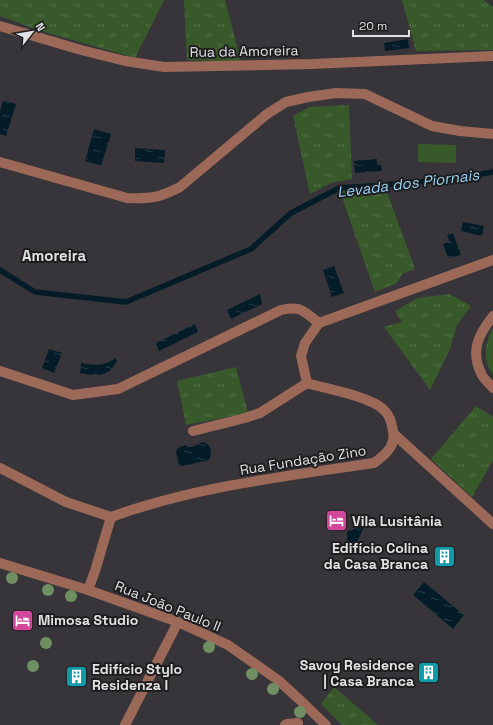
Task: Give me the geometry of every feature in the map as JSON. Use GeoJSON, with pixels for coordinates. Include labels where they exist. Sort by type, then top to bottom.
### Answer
{"type":"FeatureCollection","features":[{"type":"Feature","properties":{"kind":"street","name":"Rua da Amoreira"},"geometry":{"type":"LineString","coordinates":[[0,26],[81,50],[125,61],[164,67],[312,64],[493,56]]}},
{"type":"Feature","properties":{"kind":"street"},"geometry":{"type":"LineString","coordinates":[[0,162],[127,198],[148,199],[165,195],[180,187],[267,114],[286,102],[336,93],[365,94],[432,126],[460,131],[493,134]]}},
{"type":"Feature","properties":{"kind":"street"},"geometry":{"type":"LineString","coordinates":[[307,383],[300,356],[305,342],[319,323],[493,260]]}},
{"type":"Feature","properties":{"kind":"street"},"geometry":{"type":"LineString","coordinates":[[0,371],[73,395],[81,394],[118,388],[281,310],[291,308],[300,309],[319,323]]}},
{"type":"Feature","properties":{"kind":"street"},"geometry":{"type":"LineString","coordinates":[[493,316],[482,330],[477,342],[476,357],[481,374],[493,388]]}},
{"type":"Feature","properties":{"kind":"street"},"geometry":{"type":"LineString","coordinates":[[193,431],[260,414],[307,383],[371,401],[384,409],[392,421],[394,434],[493,524]]}},
{"type":"Feature","properties":{"kind":"street","name":"Rua Fundação Zino"},"geometry":{"type":"LineString","coordinates":[[111,517],[144,505],[257,480],[374,463],[384,456],[391,447],[394,434]]}},
{"type":"Feature","properties":{"kind":"street"},"geometry":{"type":"LineString","coordinates":[[0,468],[66,502],[111,517],[88,590]]}},
{"type":"Feature","properties":{"kind":"street","name":"Rua João Paulo II"},"geometry":{"type":"LineString","coordinates":[[0,563],[88,590],[178,622],[228,645],[278,680],[326,725]]}},
{"type":"Feature","properties":{"kind":"street"},"geometry":{"type":"LineString","coordinates":[[125,725],[178,622]]}},
{"type":"Feature","properties":{"kind":"street"},"geometry":{"type":"LineString","coordinates":[[285,725],[298,723]]}},
{"type":"Feature","properties":{"kind":"green space"},"geometry":{"type":"Polygon","coordinates":[[[0,0],[164,0],[135,58],[38,30],[0,16],[0,0]]]}},
{"type":"Feature","properties":{"kind":"green space"},"geometry":{"type":"Polygon","coordinates":[[[184,0],[225,0],[241,62],[187,60],[184,0]]]}},
{"type":"Feature","properties":{"kind":"green space"},"geometry":{"type":"Polygon","coordinates":[[[402,0],[483,0],[493,7],[493,50],[416,51],[402,0]]]}},
{"type":"Feature","properties":{"kind":"green space"},"geometry":{"type":"Polygon","coordinates":[[[349,105],[352,179],[331,183],[310,194],[293,116],[309,107],[349,105]]]}},
{"type":"Feature","properties":{"kind":"green space"},"geometry":{"type":"Polygon","coordinates":[[[418,144],[456,145],[456,163],[418,162],[418,144]]]}},
{"type":"Feature","properties":{"kind":"green space"},"geometry":{"type":"Polygon","coordinates":[[[384,184],[415,269],[402,274],[397,283],[375,292],[338,186],[384,184]]]}},
{"type":"Feature","properties":{"kind":"green space"},"geometry":{"type":"Polygon","coordinates":[[[449,294],[471,306],[457,325],[450,349],[430,390],[384,327],[402,322],[395,311],[418,298],[449,294]]]}},
{"type":"Feature","properties":{"kind":"green space"},"geometry":{"type":"Polygon","coordinates":[[[493,328],[493,374],[487,363],[486,351],[488,339],[493,328]]]}},
{"type":"Feature","properties":{"kind":"green space"},"geometry":{"type":"Polygon","coordinates":[[[236,367],[248,413],[186,425],[177,381],[236,367]]]}},
{"type":"Feature","properties":{"kind":"green space"},"geometry":{"type":"Polygon","coordinates":[[[476,406],[493,417],[493,460],[472,497],[431,459],[476,406]]]}},
{"type":"Feature","properties":{"kind":"green space"},"geometry":{"type":"Polygon","coordinates":[[[334,687],[378,725],[342,725],[321,704],[334,687]]]}},
{"type":"Feature","properties":{"kind":"water"},"geometry":{"type":"Polygon","coordinates":[[[408,39],[409,48],[385,51],[384,43],[408,39]]]}},
{"type":"Feature","properties":{"kind":"water"},"geometry":{"type":"Polygon","coordinates":[[[3,100],[16,104],[6,136],[0,134],[0,111],[3,100]]]}},
{"type":"Feature","properties":{"kind":"water"},"geometry":{"type":"Polygon","coordinates":[[[94,129],[111,134],[101,166],[85,161],[94,129]]]}},
{"type":"Feature","properties":{"kind":"water"},"geometry":{"type":"Polygon","coordinates":[[[135,148],[165,150],[164,163],[135,161],[135,148]]]}},
{"type":"Feature","properties":{"kind":"water"},"geometry":{"type":"Polygon","coordinates":[[[377,159],[377,165],[381,164],[382,171],[355,173],[354,161],[377,159]]]}},
{"type":"Feature","properties":{"kind":"water"},"geometry":{"type":"Polygon","coordinates":[[[463,222],[484,226],[482,236],[461,231],[463,222]]]}},
{"type":"Feature","properties":{"kind":"water"},"geometry":{"type":"Polygon","coordinates":[[[453,233],[461,255],[448,258],[443,244],[450,242],[447,235],[453,233]]]}},
{"type":"Feature","properties":{"kind":"water"},"geometry":{"type":"Polygon","coordinates":[[[334,266],[344,293],[332,297],[323,270],[334,266]]]}},
{"type":"Feature","properties":{"kind":"water"},"geometry":{"type":"Polygon","coordinates":[[[260,294],[262,304],[231,319],[227,310],[260,294]]]}},
{"type":"Feature","properties":{"kind":"water"},"geometry":{"type":"Polygon","coordinates":[[[195,324],[198,332],[159,351],[156,343],[195,324]]]}},
{"type":"Feature","properties":{"kind":"water"},"geometry":{"type":"Polygon","coordinates":[[[49,349],[62,353],[54,373],[42,368],[49,349]]]}},
{"type":"Feature","properties":{"kind":"water"},"geometry":{"type":"Polygon","coordinates":[[[115,358],[117,361],[114,367],[106,373],[92,375],[80,373],[81,363],[95,365],[103,364],[115,358]]]}},
{"type":"Feature","properties":{"kind":"water"},"geometry":{"type":"Polygon","coordinates":[[[202,442],[209,446],[211,451],[209,460],[183,466],[178,463],[176,451],[178,448],[185,445],[192,447],[202,442]]]}},
{"type":"Feature","properties":{"kind":"water"},"geometry":{"type":"Polygon","coordinates":[[[362,526],[363,529],[351,555],[342,555],[342,547],[347,547],[347,531],[353,530],[353,527],[362,526]]]}},
{"type":"Feature","properties":{"kind":"water"},"geometry":{"type":"Polygon","coordinates":[[[424,582],[464,615],[453,629],[413,595],[424,582]]]}},
{"type":"Feature","properties":{"kind":"waterway","name":"Levada dos Piornais"},"geometry":{"type":"LineString","coordinates":[[0,270],[35,292],[126,302],[251,249],[291,213],[339,188],[453,179],[493,172]]}},
{"type":"Feature","properties":{"kind":"place","name":"Vila Lusitânia"},"geometry":{"type":"Point","coordinates":[337,521]}},
{"type":"Feature","properties":{"kind":"place","name":"Edifício Colina da Casa Branca"},"geometry":{"type":"Point","coordinates":[444,556]}},
{"type":"Feature","properties":{"kind":"place","name":"Mimosa Studio"},"geometry":{"type":"Point","coordinates":[23,620]}},
{"type":"Feature","properties":{"kind":"place","name":"Savoy Residence | Casa Branca"},"geometry":{"type":"Point","coordinates":[429,673]}},
{"type":"Feature","properties":{"kind":"place","name":"Edifício Stylo Residenza I"},"geometry":{"type":"Point","coordinates":[76,677]}},
{"type":"Feature","properties":{"kind":"district","name":"Amoreira"},"geometry":{"type":"Point","coordinates":[54,255]}}]}
